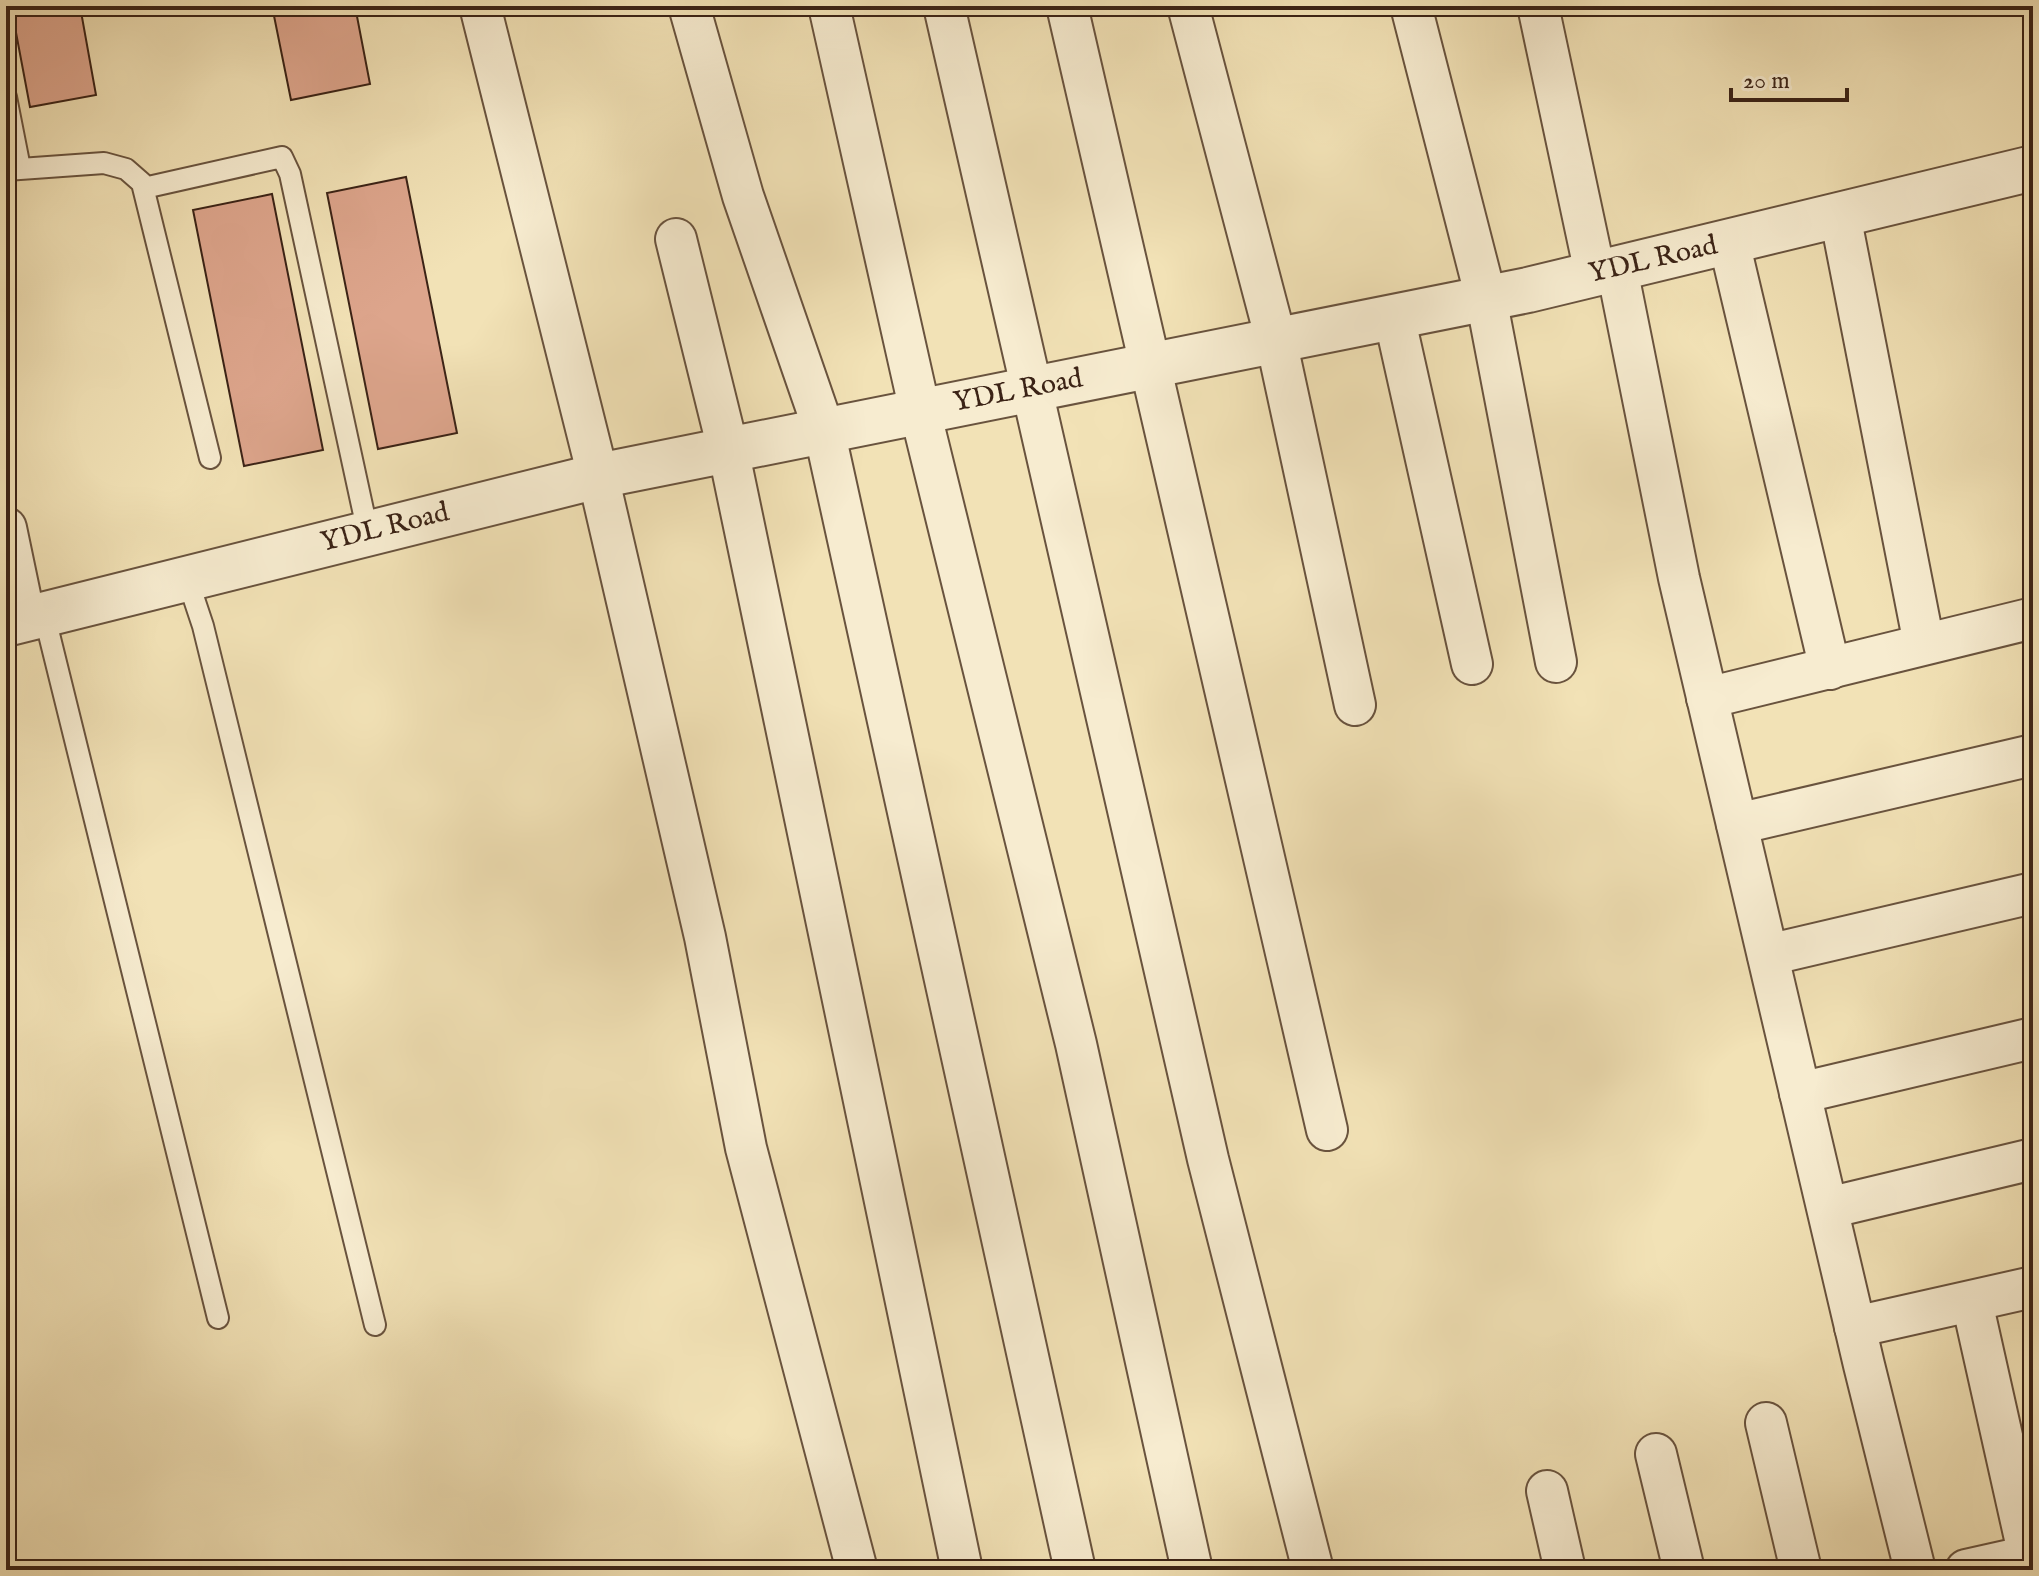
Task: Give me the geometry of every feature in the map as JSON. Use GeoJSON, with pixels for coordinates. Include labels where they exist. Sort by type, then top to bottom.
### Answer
{"type":"FeatureCollection","features":[{"type":"Feature","properties":{"kind":"street"},"geometry":{"type":"LineString","coordinates":[[480,6],[598,476],[705,937],[746,1148],[857,1570]]}},
{"type":"Feature","properties":{"kind":"street"},"geometry":{"type":"LineString","coordinates":[[689,6],[743,196],[824,430],[1075,1570]]}},
{"type":"Feature","properties":{"kind":"street"},"geometry":{"type":"LineString","coordinates":[[829,6],[920,411],[1076,1044],[1192,1570]]}},
{"type":"Feature","properties":{"kind":"street"},"geometry":{"type":"LineString","coordinates":[[944,6],[1208,1159],[1313,1570]]}},
{"type":"Feature","properties":{"kind":"street"},"geometry":{"type":"LineString","coordinates":[[1067,6],[1327,1130]]}},
{"type":"Feature","properties":{"kind":"street"},"geometry":{"type":"LineString","coordinates":[[1188,6],[1276,340],[1355,705]]}},
{"type":"Feature","properties":{"kind":"street"},"geometry":{"type":"LineString","coordinates":[[1411,6],[1486,298],[1556,662]]}},
{"type":"Feature","properties":{"kind":"street"},"geometry":{"type":"LineString","coordinates":[[1538,6],[1606,271],[1915,1570]]}},
{"type":"Feature","properties":{"kind":"street","name":"YDL Road"},"geometry":{"type":"LineString","coordinates":[[25,619],[598,476],[1486,298],[2033,168]]}},
{"type":"Feature","properties":{"kind":"street"},"geometry":{"type":"LineString","coordinates":[[1840,215],[1924,644]]}},
{"type":"Feature","properties":{"kind":"street"},"geometry":{"type":"LineString","coordinates":[[676,239],[728,449],[962,1570]]}},
{"type":"Feature","properties":{"kind":"street"},"geometry":{"type":"LineString","coordinates":[[1729,242],[1830,669]]}},
{"type":"Feature","properties":{"kind":"street"},"geometry":{"type":"LineString","coordinates":[[1394,316],[1472,664]]}},
{"type":"Feature","properties":{"kind":"street"},"geometry":{"type":"LineString","coordinates":[[6,528],[25,619]]}},
{"type":"Feature","properties":{"kind":"street"},"geometry":{"type":"LineString","coordinates":[[1707,698],[2033,618]]}},
{"type":"Feature","properties":{"kind":"street"},"geometry":{"type":"LineString","coordinates":[[1737,824],[2033,755]]}},
{"type":"Feature","properties":{"kind":"street"},"geometry":{"type":"LineString","coordinates":[[1768,955],[2033,893]]}},
{"type":"Feature","properties":{"kind":"street"},"geometry":{"type":"LineString","coordinates":[[1800,1093],[2033,1038]]}},
{"type":"Feature","properties":{"kind":"street"},"geometry":{"type":"LineString","coordinates":[[1828,1208],[2033,1159]]}},
{"type":"Feature","properties":{"kind":"street"},"geometry":{"type":"LineString","coordinates":[[1855,1327],[2033,1287]]}},
{"type":"Feature","properties":{"kind":"street"},"geometry":{"type":"LineString","coordinates":[[1966,1570],[2031,1561],[1972,1302]]}},
{"type":"Feature","properties":{"kind":"street"},"geometry":{"type":"LineString","coordinates":[[1766,1423],[1801,1570]]}},
{"type":"Feature","properties":{"kind":"street"},"geometry":{"type":"LineString","coordinates":[[1656,1454],[1684,1570]]}},
{"type":"Feature","properties":{"kind":"street"},"geometry":{"type":"LineString","coordinates":[[1547,1491],[1565,1570]]}},
{"type":"Feature","properties":{"kind":"lane"},"geometry":{"type":"LineString","coordinates":[[6,97],[13,169],[104,163],[126,169],[142,183],[210,458]]}},
{"type":"Feature","properties":{"kind":"lane"},"geometry":{"type":"LineString","coordinates":[[144,188],[282,157],[290,174],[368,533]]}},
{"type":"Feature","properties":{"kind":"lane"},"geometry":{"type":"LineString","coordinates":[[187,578],[203,626],[375,1325]]}},
{"type":"Feature","properties":{"kind":"lane"},"geometry":{"type":"LineString","coordinates":[[25,619],[218,1318]]}},
{"type":"Feature","properties":{"kind":"building"},"geometry":{"type":"Polygon","coordinates":[[[11,6],[80,6],[96,95],[30,107],[11,6]]]}},
{"type":"Feature","properties":{"kind":"building"},"geometry":{"type":"Polygon","coordinates":[[[272,6],[355,6],[370,84],[291,100],[272,6]]]}},
{"type":"Feature","properties":{"kind":"building"},"geometry":{"type":"Polygon","coordinates":[[[406,177],[457,433],[378,449],[327,193],[406,177]]]}},
{"type":"Feature","properties":{"kind":"building"},"geometry":{"type":"Polygon","coordinates":[[[272,194],[323,450],[244,466],[193,210],[272,194]]]}}]}
